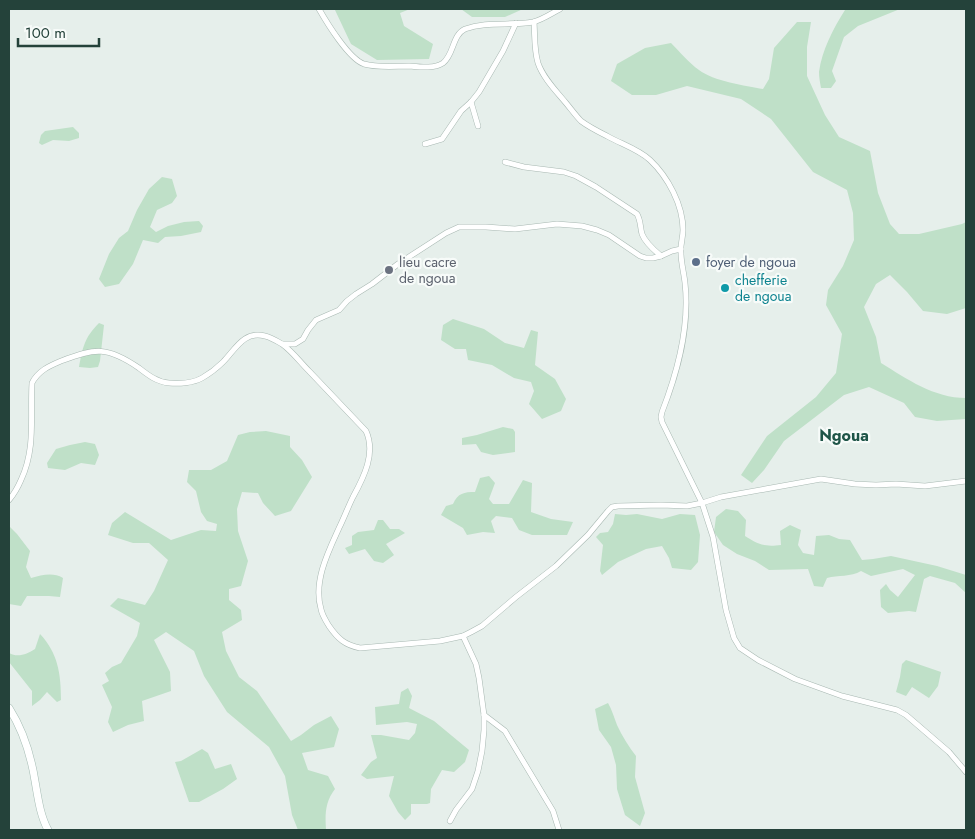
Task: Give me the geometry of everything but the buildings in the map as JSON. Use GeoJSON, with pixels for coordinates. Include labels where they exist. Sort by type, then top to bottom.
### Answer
{"type":"FeatureCollection","features":[{"type":"Feature","properties":{"kind":"street"},"geometry":{"type":"LineString","coordinates":[[319,9],[334,34],[359,62],[372,65],[430,67],[437,66],[446,61],[462,30],[491,24],[534,22],[550,12],[560,9]]}},
{"type":"Feature","properties":{"kind":"street"},"geometry":{"type":"LineString","coordinates":[[534,22],[536,54],[539,65],[550,83],[581,120],[609,138],[643,154],[650,160],[670,185],[676,198],[683,231],[680,249],[686,307],[684,333],[678,364],[661,417],[702,503],[713,537],[726,610],[734,638],[740,648],[758,660],[796,679],[842,696],[897,710],[906,715],[949,752],[966,772]]}},
{"type":"Feature","properties":{"kind":"street"},"geometry":{"type":"LineString","coordinates":[[425,144],[442,139],[461,111],[479,92],[516,23]]}},
{"type":"Feature","properties":{"kind":"street"},"geometry":{"type":"LineString","coordinates":[[471,102],[478,126]]}},
{"type":"Feature","properties":{"kind":"street"},"geometry":{"type":"LineString","coordinates":[[505,162],[524,167],[564,172],[586,181],[637,214],[641,222],[644,239],[661,256]]}},
{"type":"Feature","properties":{"kind":"street"},"geometry":{"type":"LineString","coordinates":[[282,344],[295,344],[303,339],[316,320],[339,310],[347,301],[398,264],[446,233],[459,228],[515,229],[558,224],[597,230],[609,235],[646,258],[661,256],[680,249]]}},
{"type":"Feature","properties":{"kind":"street"},"geometry":{"type":"LineString","coordinates":[[9,500],[19,485],[28,462],[31,436],[32,383],[35,376],[42,370],[74,356],[96,351],[114,354],[159,381],[168,383],[190,382],[201,379],[224,361],[244,338],[253,335],[263,335],[282,344],[366,431],[370,439],[370,453],[362,480],[335,536],[319,586],[321,609],[326,621],[340,640],[350,646],[360,648],[440,641],[463,636],[482,626],[556,566],[588,535],[608,511],[618,506],[687,506],[721,497],[821,479],[854,484],[925,486],[966,481]]}},
{"type":"Feature","properties":{"kind":"street"},"geometry":{"type":"LineString","coordinates":[[450,821],[472,789],[482,751],[484,715],[479,678],[476,664],[463,636]]}},
{"type":"Feature","properties":{"kind":"street"},"geometry":{"type":"LineString","coordinates":[[9,708],[23,735],[29,753],[39,805],[43,821],[48,830]]}},
{"type":"Feature","properties":{"kind":"street"},"geometry":{"type":"LineString","coordinates":[[484,715],[505,732],[553,811],[559,830]]}},
{"type":"Feature","properties":{"kind":"green space"},"geometry":{"type":"Polygon","coordinates":[[[410,9],[400,13],[404,26],[433,44],[429,59],[377,60],[351,44],[335,10],[410,9]]]}},
{"type":"Feature","properties":{"kind":"green space"},"geometry":{"type":"Polygon","coordinates":[[[461,9],[523,9],[505,17],[472,17],[461,9]]]}},
{"type":"Feature","properties":{"kind":"green space"},"geometry":{"type":"Polygon","coordinates":[[[900,9],[858,26],[844,37],[832,71],[836,81],[831,88],[821,88],[819,72],[825,48],[845,10],[900,9]]]}},
{"type":"Feature","properties":{"kind":"green space"},"geometry":{"type":"Polygon","coordinates":[[[797,22],[811,22],[807,47],[807,76],[825,115],[839,137],[870,151],[878,193],[890,224],[899,234],[919,234],[966,222],[966,308],[947,314],[923,311],[890,275],[876,284],[864,307],[876,337],[881,363],[932,391],[943,395],[966,398],[966,419],[937,421],[915,417],[904,403],[869,387],[844,395],[784,441],[764,470],[752,483],[741,475],[767,436],[816,397],[836,373],[842,334],[826,305],[828,290],[843,266],[854,240],[853,213],[847,190],[813,172],[771,119],[741,99],[687,86],[656,95],[632,95],[611,81],[617,64],[645,48],[671,43],[705,74],[763,89],[769,79],[774,48],[797,22]]]}},
{"type":"Feature","properties":{"kind":"green space"},"geometry":{"type":"Polygon","coordinates":[[[73,127],[79,133],[79,138],[69,141],[53,140],[42,145],[39,143],[41,135],[45,131],[73,127]]]}},
{"type":"Feature","properties":{"kind":"green space"},"geometry":{"type":"Polygon","coordinates":[[[162,177],[172,179],[177,196],[172,203],[157,210],[150,227],[156,232],[168,226],[199,221],[203,226],[201,232],[165,237],[158,243],[143,240],[133,264],[119,284],[105,287],[99,279],[109,254],[119,238],[128,231],[149,189],[162,177]]]}},
{"type":"Feature","properties":{"kind":"green space"},"geometry":{"type":"Polygon","coordinates":[[[453,319],[484,329],[505,343],[524,348],[531,330],[538,332],[535,365],[555,379],[566,399],[561,411],[542,419],[529,404],[534,391],[531,382],[514,378],[492,365],[468,360],[466,349],[455,349],[441,340],[443,325],[453,319]]]}},
{"type":"Feature","properties":{"kind":"green space"},"geometry":{"type":"Polygon","coordinates":[[[99,323],[104,325],[98,367],[79,367],[85,343],[90,333],[99,323]]]}},
{"type":"Feature","properties":{"kind":"green space"},"geometry":{"type":"Polygon","coordinates":[[[503,427],[513,429],[515,432],[515,452],[493,455],[481,452],[476,444],[462,445],[462,438],[503,427]]]}},
{"type":"Feature","properties":{"kind":"green space"},"geometry":{"type":"Polygon","coordinates":[[[266,431],[290,436],[290,447],[302,460],[312,477],[291,511],[275,516],[263,503],[258,493],[242,492],[237,509],[238,531],[248,561],[241,586],[229,589],[229,600],[241,610],[242,620],[222,632],[226,651],[239,677],[257,691],[291,741],[331,716],[339,729],[334,747],[302,753],[308,770],[328,776],[335,789],[326,808],[326,830],[298,830],[292,815],[285,776],[269,747],[227,712],[204,676],[194,651],[166,632],[154,640],[170,672],[171,691],[142,701],[144,721],[128,725],[113,732],[108,722],[112,707],[102,685],[109,681],[105,673],[121,663],[137,636],[140,623],[110,606],[118,598],[145,605],[154,591],[168,560],[149,543],[133,543],[108,535],[112,523],[125,512],[171,540],[201,530],[216,531],[217,524],[207,521],[201,512],[196,491],[187,482],[189,470],[211,470],[227,461],[238,435],[266,431]]]}},
{"type":"Feature","properties":{"kind":"green space"},"geometry":{"type":"Polygon","coordinates":[[[85,442],[95,444],[99,455],[95,465],[81,463],[65,470],[48,468],[47,463],[56,449],[85,442]]]}},
{"type":"Feature","properties":{"kind":"green space"},"geometry":{"type":"Polygon","coordinates":[[[489,476],[495,483],[489,499],[493,504],[509,504],[523,480],[532,483],[531,512],[551,519],[573,522],[567,535],[532,535],[519,530],[512,518],[496,516],[491,521],[495,533],[483,532],[467,535],[463,528],[441,515],[446,506],[453,504],[459,495],[475,492],[480,478],[489,476]]]}},
{"type":"Feature","properties":{"kind":"green space"},"geometry":{"type":"Polygon","coordinates":[[[726,509],[738,511],[746,520],[745,536],[758,543],[771,546],[781,545],[780,531],[790,525],[801,530],[798,545],[803,553],[814,555],[816,536],[829,535],[839,539],[850,540],[862,560],[891,556],[937,566],[966,575],[966,593],[955,583],[930,576],[924,579],[916,612],[888,613],[881,607],[880,590],[886,584],[898,597],[915,575],[903,569],[871,576],[861,571],[827,578],[823,587],[814,586],[808,569],[769,570],[723,545],[714,532],[716,517],[726,509]]]}},
{"type":"Feature","properties":{"kind":"green space"},"geometry":{"type":"Polygon","coordinates":[[[615,514],[637,514],[662,519],[680,514],[695,515],[700,535],[698,562],[691,570],[672,568],[662,546],[646,549],[618,562],[602,575],[600,571],[603,545],[596,537],[600,533],[608,532],[613,524],[615,514]]]}},
{"type":"Feature","properties":{"kind":"green space"},"geometry":{"type":"Polygon","coordinates":[[[378,520],[383,520],[390,529],[399,529],[405,533],[386,544],[394,555],[383,563],[374,561],[365,549],[349,554],[345,548],[352,545],[352,536],[358,532],[374,530],[378,520]]]}},
{"type":"Feature","properties":{"kind":"green space"},"geometry":{"type":"Polygon","coordinates":[[[9,526],[30,551],[26,567],[31,578],[51,575],[63,578],[60,597],[27,596],[21,606],[9,604],[9,526]]]}},
{"type":"Feature","properties":{"kind":"green space"},"geometry":{"type":"Polygon","coordinates":[[[40,634],[55,656],[59,673],[61,700],[57,702],[47,692],[32,706],[32,691],[9,662],[9,653],[22,655],[35,649],[40,634]]]}},
{"type":"Feature","properties":{"kind":"green space"},"geometry":{"type":"Polygon","coordinates":[[[906,660],[941,672],[938,686],[929,698],[912,687],[906,696],[896,692],[902,664],[906,660]]]}},
{"type":"Feature","properties":{"kind":"green space"},"geometry":{"type":"Polygon","coordinates":[[[408,688],[412,696],[409,708],[434,721],[469,750],[465,762],[454,772],[442,770],[431,789],[430,803],[411,804],[411,814],[405,820],[389,796],[394,776],[367,779],[361,775],[371,762],[377,758],[371,735],[409,740],[415,733],[417,724],[407,722],[376,725],[375,707],[399,704],[401,692],[408,688]]]}},
{"type":"Feature","properties":{"kind":"green space"},"geometry":{"type":"Polygon","coordinates":[[[608,703],[621,733],[636,756],[635,777],[645,813],[640,826],[625,815],[617,789],[616,765],[611,747],[599,730],[595,709],[608,703]]]}},
{"type":"Feature","properties":{"kind":"green space"},"geometry":{"type":"Polygon","coordinates":[[[202,749],[208,753],[215,769],[231,764],[237,779],[199,802],[189,802],[175,762],[181,761],[202,749]]]}},
{"type":"Feature","properties":{"kind":"place","name":"foyer de ngoua"},"geometry":{"type":"Point","coordinates":[696,262]}},
{"type":"Feature","properties":{"kind":"place","name":"lieu cacre de ngoua"},"geometry":{"type":"Point","coordinates":[389,270]}},
{"type":"Feature","properties":{"kind":"place","name":"chefferie de ngoua"},"geometry":{"type":"Point","coordinates":[725,288]}},
{"type":"Feature","properties":{"kind":"district","name":"Ngoua"},"geometry":{"type":"Point","coordinates":[844,435]}}]}
